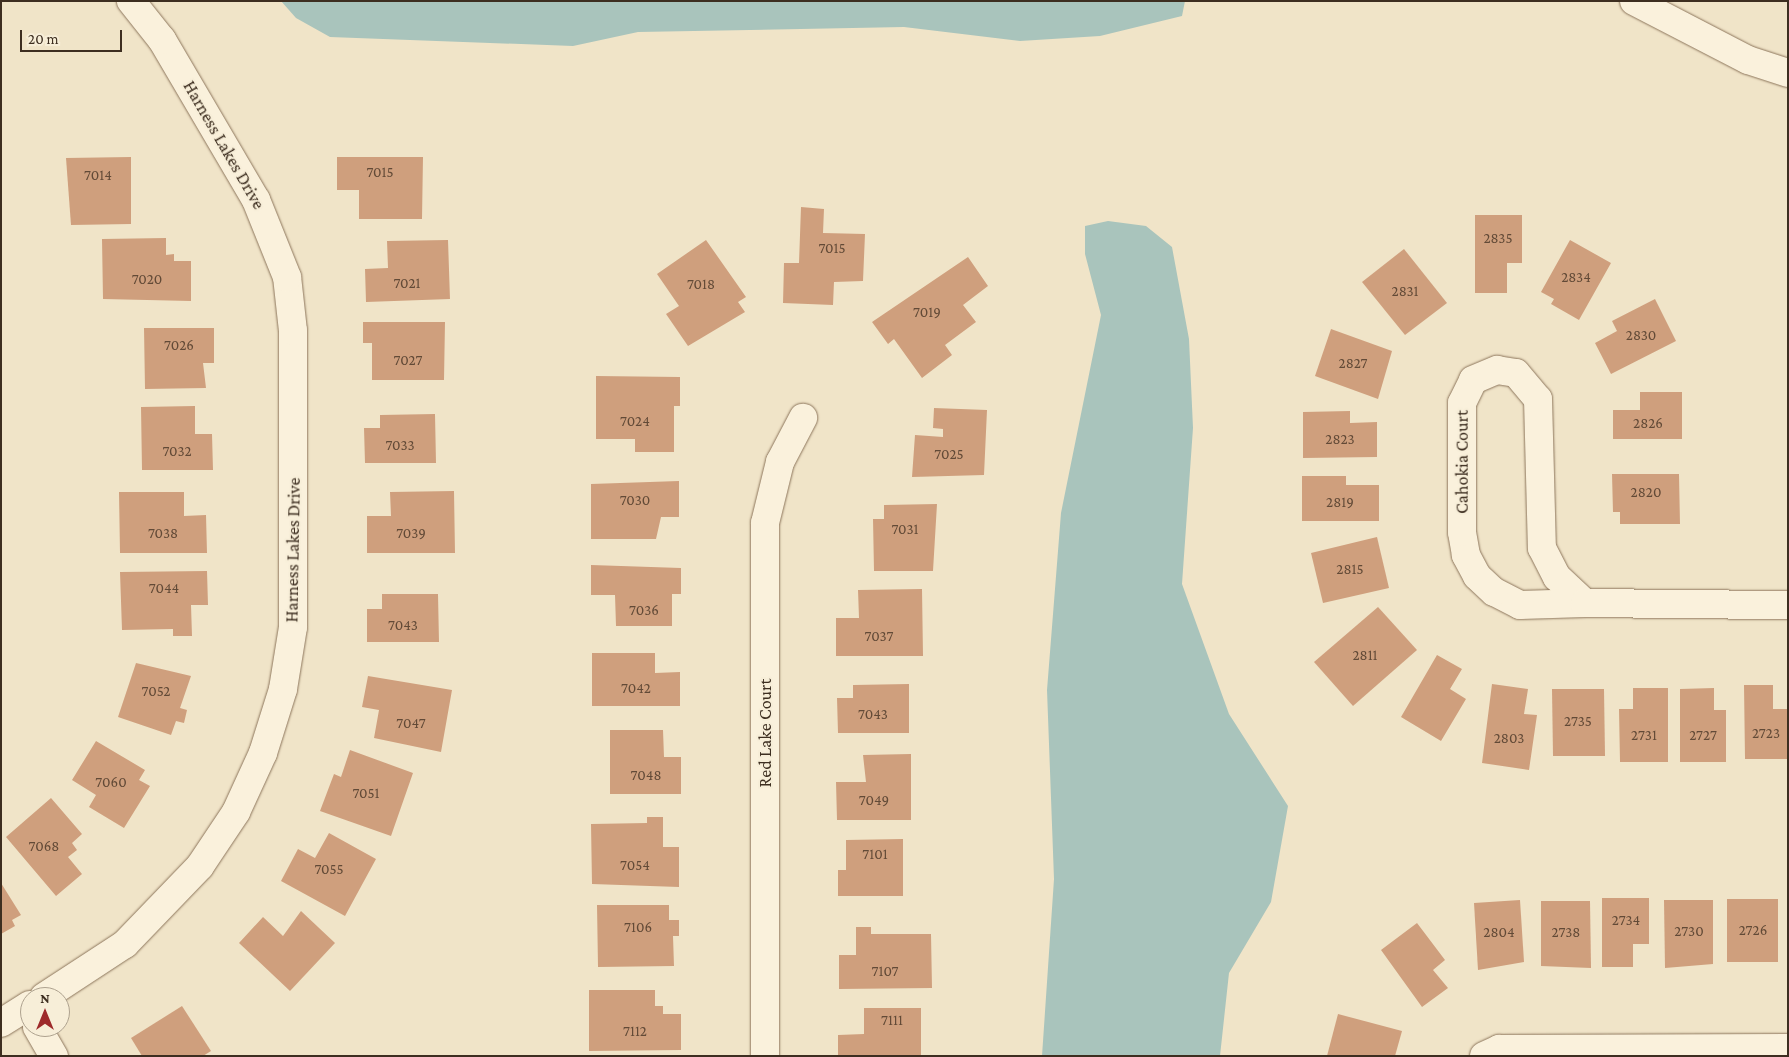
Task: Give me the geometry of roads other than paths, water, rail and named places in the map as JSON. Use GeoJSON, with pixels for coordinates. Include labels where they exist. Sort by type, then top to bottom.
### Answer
{"type":"FeatureCollection","features":[{"type":"Feature","properties":{"kind":"street","name":"Harness Lakes Drive"},"geometry":{"type":"LineString","coordinates":[[66,987],[125,944],[177,894],[205,858],[236,812],[263,753],[283,689],[293,627],[293,331],[287,277],[256,200],[162,40],[131,1]]}},
{"type":"Feature","properties":{"kind":"street","name":"Harness Lakes Drive"},"geometry":{"type":"LineString","coordinates":[[157,1],[162,40]]}},
{"type":"Feature","properties":{"kind":"street"},"geometry":{"type":"LineString","coordinates":[[1634,1],[1748,60],[1788,73]]}},
{"type":"Feature","properties":{"kind":"street","name":"Cahokia Court"},"geometry":{"type":"LineString","coordinates":[[1585,602],[1556,577],[1542,548],[1538,399],[1532,386],[1516,373],[1496,370],[1478,378],[1462,403],[1462,532],[1466,555],[1477,576],[1494,592],[1520,605],[1585,602],[1788,605]]}},
{"type":"Feature","properties":{"kind":"street","name":"Red Lake Court"},"geometry":{"type":"LineString","coordinates":[[765,1056],[765,531],[780,462],[803,418]]}},
{"type":"Feature","properties":{"kind":"street","name":"Harness Lakes Drive"},"geometry":{"type":"LineString","coordinates":[[1,1023],[20,1016]]}},
{"type":"Feature","properties":{"kind":"street"},"geometry":{"type":"LineString","coordinates":[[46,1037],[54,1056]]}},
{"type":"Feature","properties":{"kind":"street"},"geometry":{"type":"LineString","coordinates":[[1484,1056],[1499,1050],[1547,1052],[1788,1048]]}},
{"type":"Feature","properties":{"kind":"water"},"geometry":{"type":"Polygon","coordinates":[[[281,1],[1185,1],[1182,16],[1100,36],[1020,41],[904,27],[638,32],[573,46],[330,37],[296,18],[281,1]]]}},
{"type":"Feature","properties":{"kind":"water"},"geometry":{"type":"Polygon","coordinates":[[[1108,221],[1146,226],[1172,247],[1189,339],[1193,428],[1182,584],[1229,714],[1288,806],[1271,902],[1229,973],[1220,1056],[1042,1056],[1054,879],[1047,690],[1061,513],[1101,315],[1085,254],[1085,226],[1108,221]]]}}]}
